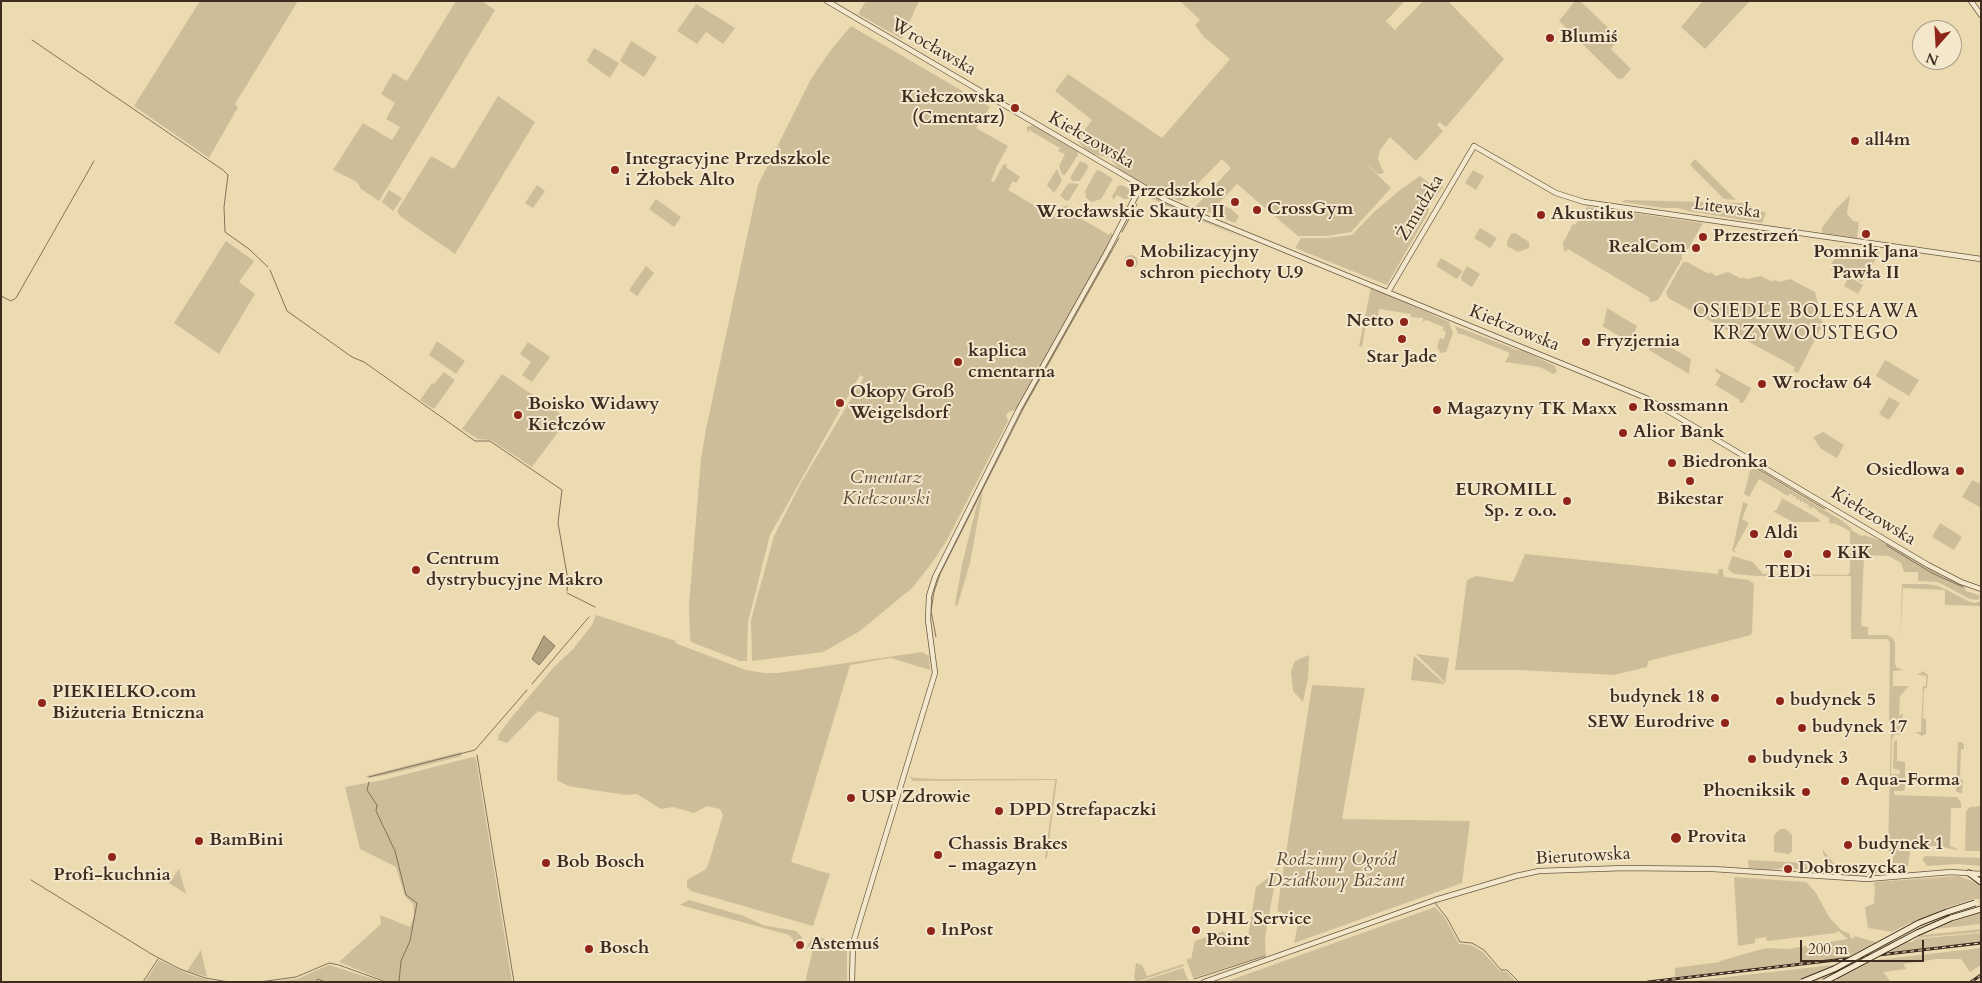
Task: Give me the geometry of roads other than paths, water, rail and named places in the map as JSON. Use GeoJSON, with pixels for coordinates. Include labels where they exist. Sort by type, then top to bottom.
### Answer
{"type":"FeatureCollection","features":[{"type":"Feature","properties":{"kind":"main road"},"geometry":{"type":"LineString","coordinates":[[1969,873],[1981,882]]}},
{"type":"Feature","properties":{"kind":"main road"},"geometry":{"type":"LineString","coordinates":[[1802,982],[1834,969],[1926,920],[1978,902]]}},
{"type":"Feature","properties":{"kind":"main road"},"geometry":{"type":"LineString","coordinates":[[1824,982],[1930,927],[1979,910]]}},
{"type":"Feature","properties":{"kind":"street","name":"Wrocławska"},"geometry":{"type":"LineString","coordinates":[[827,1],[1025,118]]}},
{"type":"Feature","properties":{"kind":"street"},"geometry":{"type":"LineString","coordinates":[[1971,1],[1981,15]]}},
{"type":"Feature","properties":{"kind":"street","name":"Kiełczowska"},"geometry":{"type":"LineString","coordinates":[[1025,118],[1141,186],[1204,218],[1654,402],[1928,565],[1961,582],[1981,589]]}},
{"type":"Feature","properties":{"kind":"street","name":"Żmudzka"},"geometry":{"type":"LineString","coordinates":[[1388,292],[1474,146],[1482,150]]}},
{"type":"Feature","properties":{"kind":"street","name":"Litewska"},"geometry":{"type":"LineString","coordinates":[[1482,150],[1556,193],[1584,202],[1981,260]]}},
{"type":"Feature","properties":{"kind":"street"},"geometry":{"type":"LineString","coordinates":[[852,982],[853,943],[935,673],[928,620],[929,596],[934,577],[1019,409],[1108,250],[1141,186]]}},
{"type":"Feature","properties":{"kind":"street","name":"Bierutowska"},"geometry":{"type":"LineString","coordinates":[[1204,982],[1435,900],[1539,871],[1578,869],[1713,869],[1867,879],[1969,873],[1981,874]]}},
{"type":"Feature","properties":{"kind":"waterway"},"geometry":{"type":"LineString","coordinates":[[32,40],[223,170],[228,175],[224,207],[225,232],[249,249],[268,267]]}},
{"type":"Feature","properties":{"kind":"waterway"},"geometry":{"type":"LineString","coordinates":[[1,296],[11,301],[16,298],[94,161]]}},
{"type":"Feature","properties":{"kind":"waterway"},"geometry":{"type":"LineString","coordinates":[[1122,232],[1137,204]]}},
{"type":"Feature","properties":{"kind":"waterway"},"geometry":{"type":"LineString","coordinates":[[936,637],[931,611],[934,592],[940,574],[1023,409],[1119,238]]}},
{"type":"Feature","properties":{"kind":"waterway"},"geometry":{"type":"LineString","coordinates":[[270,270],[287,311],[352,357],[364,362],[475,441],[490,441],[562,490],[558,523],[568,580],[567,591]]}},
{"type":"Feature","properties":{"kind":"waterway"},"geometry":{"type":"LineString","coordinates":[[1756,468],[1825,509]]}},
{"type":"Feature","properties":{"kind":"waterway"},"geometry":{"type":"LineString","coordinates":[[1886,545],[1932,573],[1963,587]]}},
{"type":"Feature","properties":{"kind":"waterway"},"geometry":{"type":"LineString","coordinates":[[567,593],[595,607]]}},
{"type":"Feature","properties":{"kind":"waterway"},"geometry":{"type":"LineString","coordinates":[[532,684],[589,617]]}},
{"type":"Feature","properties":{"kind":"waterway"},"geometry":{"type":"LineString","coordinates":[[369,777],[475,750],[527,690]]}},
{"type":"Feature","properties":{"kind":"waterway"},"geometry":{"type":"LineString","coordinates":[[477,755],[514,982]]}},
{"type":"Feature","properties":{"kind":"waterway"},"geometry":{"type":"LineString","coordinates":[[369,782],[367,790],[377,805],[376,811],[395,851],[406,895],[417,903],[410,941],[401,961],[399,982]]}},
{"type":"Feature","properties":{"kind":"waterway"},"geometry":{"type":"LineString","coordinates":[[31,880],[153,955],[180,969],[205,978],[229,982]]}},
{"type":"Feature","properties":{"kind":"waterway"},"geometry":{"type":"LineString","coordinates":[[1435,903],[1447,918],[1460,942],[1472,943],[1484,950],[1501,970],[1507,970],[1519,982]]}},
{"type":"Feature","properties":{"kind":"waterway"},"geometry":{"type":"LineString","coordinates":[[1194,979],[1265,956]]}},
{"type":"Feature","properties":{"kind":"waterway"},"geometry":{"type":"LineString","coordinates":[[143,982],[158,959]]}},
{"type":"Feature","properties":{"kind":"waterway"},"geometry":{"type":"LineString","coordinates":[[259,982],[296,977],[329,963],[386,982]]}},
{"type":"Feature","properties":{"kind":"waterway"},"geometry":{"type":"LineString","coordinates":[[315,982],[318,979],[325,982]]}},
{"type":"Feature","properties":{"kind":"railway"},"geometry":{"type":"LineString","coordinates":[[1648,982],[1981,943]]}},
{"type":"Feature","properties":{"kind":"railway"},"geometry":{"type":"LineString","coordinates":[[1971,982],[1981,975]]}},
{"type":"Feature","properties":{"kind":"place","name":"Blumiś"},"geometry":{"type":"Point","coordinates":[1550,38]}},
{"type":"Feature","properties":{"kind":"place","name":"Kiełczowska (Cmentarz)"},"geometry":{"type":"Point","coordinates":[1015,108]}},
{"type":"Feature","properties":{"kind":"place","name":"all4m"},"geometry":{"type":"Point","coordinates":[1855,141]}},
{"type":"Feature","properties":{"kind":"place","name":"Integracyjne Przedszkole i Żłobek Alto"},"geometry":{"type":"Point","coordinates":[615,170]}},
{"type":"Feature","properties":{"kind":"place","name":"Przedszkole Wrocławskie Skauty II"},"geometry":{"type":"Point","coordinates":[1235,202]}},
{"type":"Feature","properties":{"kind":"place","name":"CrossGym"},"geometry":{"type":"Point","coordinates":[1257,210]}},
{"type":"Feature","properties":{"kind":"place","name":"Akustikus"},"geometry":{"type":"Point","coordinates":[1541,215]}},
{"type":"Feature","properties":{"kind":"place","name":"Pomnik Jana Pawła II"},"geometry":{"type":"Point","coordinates":[1866,234]}},
{"type":"Feature","properties":{"kind":"place","name":"Przestrzeń"},"geometry":{"type":"Point","coordinates":[1703,237]}},
{"type":"Feature","properties":{"kind":"place","name":"RealCom"},"geometry":{"type":"Point","coordinates":[1696,248]}},
{"type":"Feature","properties":{"kind":"place","name":"Mobilizacyjny schron piechoty U.9"},"geometry":{"type":"Point","coordinates":[1130,263]}},
{"type":"Feature","properties":{"kind":"place","name":"Netto"},"geometry":{"type":"Point","coordinates":[1404,322]}},
{"type":"Feature","properties":{"kind":"place","name":"Star Jade"},"geometry":{"type":"Point","coordinates":[1402,339]}},
{"type":"Feature","properties":{"kind":"place","name":"Fryzjernia"},"geometry":{"type":"Point","coordinates":[1586,342]}},
{"type":"Feature","properties":{"kind":"place","name":"kaplica cmentarna"},"geometry":{"type":"Point","coordinates":[958,362]}},
{"type":"Feature","properties":{"kind":"place","name":"Wrocław 64"},"geometry":{"type":"Point","coordinates":[1762,384]}},
{"type":"Feature","properties":{"kind":"place","name":"Okopy Groß Weigelsdorf"},"geometry":{"type":"Point","coordinates":[840,403]}},
{"type":"Feature","properties":{"kind":"place","name":"Rossmann"},"geometry":{"type":"Point","coordinates":[1633,407]}},
{"type":"Feature","properties":{"kind":"place","name":"Magazyny TK Maxx"},"geometry":{"type":"Point","coordinates":[1437,410]}},
{"type":"Feature","properties":{"kind":"place","name":"Boisko Widawy Kiełczów"},"geometry":{"type":"Point","coordinates":[518,415]}},
{"type":"Feature","properties":{"kind":"place","name":"Alior Bank"},"geometry":{"type":"Point","coordinates":[1623,433]}},
{"type":"Feature","properties":{"kind":"place","name":"Biedronka"},"geometry":{"type":"Point","coordinates":[1672,463]}},
{"type":"Feature","properties":{"kind":"place","name":"Osiedlowa"},"geometry":{"type":"Point","coordinates":[1960,471]}},
{"type":"Feature","properties":{"kind":"place","name":"Bikestar"},"geometry":{"type":"Point","coordinates":[1690,481]}},
{"type":"Feature","properties":{"kind":"place","name":"EUROMILL Sp. z o.o."},"geometry":{"type":"Point","coordinates":[1567,501]}},
{"type":"Feature","properties":{"kind":"place","name":"Aldi"},"geometry":{"type":"Point","coordinates":[1754,534]}},
{"type":"Feature","properties":{"kind":"place","name":"TEDi"},"geometry":{"type":"Point","coordinates":[1788,554]}},
{"type":"Feature","properties":{"kind":"place","name":"KiK"},"geometry":{"type":"Point","coordinates":[1827,554]}},
{"type":"Feature","properties":{"kind":"place","name":"Centrum dystrybucyjne Makro"},"geometry":{"type":"Point","coordinates":[416,570]}},
{"type":"Feature","properties":{"kind":"place","name":"budynek 18"},"geometry":{"type":"Point","coordinates":[1715,698]}},
{"type":"Feature","properties":{"kind":"place","name":"budynek 5"},"geometry":{"type":"Point","coordinates":[1780,701]}},
{"type":"Feature","properties":{"kind":"place","name":"PIEKIELKO.com Biżuteria Etniczna"},"geometry":{"type":"Point","coordinates":[42,703]}},
{"type":"Feature","properties":{"kind":"place","name":"SEW Eurodrive"},"geometry":{"type":"Point","coordinates":[1725,723]}},
{"type":"Feature","properties":{"kind":"place","name":"budynek 17"},"geometry":{"type":"Point","coordinates":[1802,728]}},
{"type":"Feature","properties":{"kind":"place","name":"budynek 3"},"geometry":{"type":"Point","coordinates":[1752,759]}},
{"type":"Feature","properties":{"kind":"place","name":"Aqua-Forma"},"geometry":{"type":"Point","coordinates":[1845,781]}},
{"type":"Feature","properties":{"kind":"place","name":"Phoeniksik"},"geometry":{"type":"Point","coordinates":[1806,792]}},
{"type":"Feature","properties":{"kind":"place","name":"USP Zdrowie"},"geometry":{"type":"Point","coordinates":[851,798]}},
{"type":"Feature","properties":{"kind":"place","name":"DPD Strefapaczki"},"geometry":{"type":"Point","coordinates":[999,811]}},
{"type":"Feature","properties":{"kind":"place","name":"Provita"},"geometry":{"type":"Point","coordinates":[1676,838]}},
{"type":"Feature","properties":{"kind":"place","name":"BamBini"},"geometry":{"type":"Point","coordinates":[199,841]}},
{"type":"Feature","properties":{"kind":"place","name":"budynek 1"},"geometry":{"type":"Point","coordinates":[1848,845]}},
{"type":"Feature","properties":{"kind":"place","name":"Chassis Brakes - magazyn"},"geometry":{"type":"Point","coordinates":[938,855]}},
{"type":"Feature","properties":{"kind":"place","name":"Profi-kuchnia"},"geometry":{"type":"Point","coordinates":[112,857]}},
{"type":"Feature","properties":{"kind":"place","name":"Bob Bosch"},"geometry":{"type":"Point","coordinates":[546,863]}},
{"type":"Feature","properties":{"kind":"place","name":"Dobroszycka"},"geometry":{"type":"Point","coordinates":[1788,869]}},
{"type":"Feature","properties":{"kind":"place","name":"DHL Service Point"},"geometry":{"type":"Point","coordinates":[1196,930]}},
{"type":"Feature","properties":{"kind":"place","name":"InPost"},"geometry":{"type":"Point","coordinates":[931,931]}},
{"type":"Feature","properties":{"kind":"place","name":"Astemuś"},"geometry":{"type":"Point","coordinates":[800,945]}},
{"type":"Feature","properties":{"kind":"place","name":"Bosch"},"geometry":{"type":"Point","coordinates":[589,949]}},
{"type":"Feature","properties":{"kind":"district","name":"OSIEDLE BOLESŁAWA KRZYWOUSTEGO"},"geometry":{"type":"Point","coordinates":[1806,324]}},
{"type":"Feature","properties":{"kind":"park label","name":"Cmentarz Kiełczowski"},"geometry":{"type":"Point","coordinates":[886,489]}},
{"type":"Feature","properties":{"kind":"park label","name":"Rodzinny Ogród Działkowy Bażant"},"geometry":{"type":"Point","coordinates":[1336,871]}}]}
